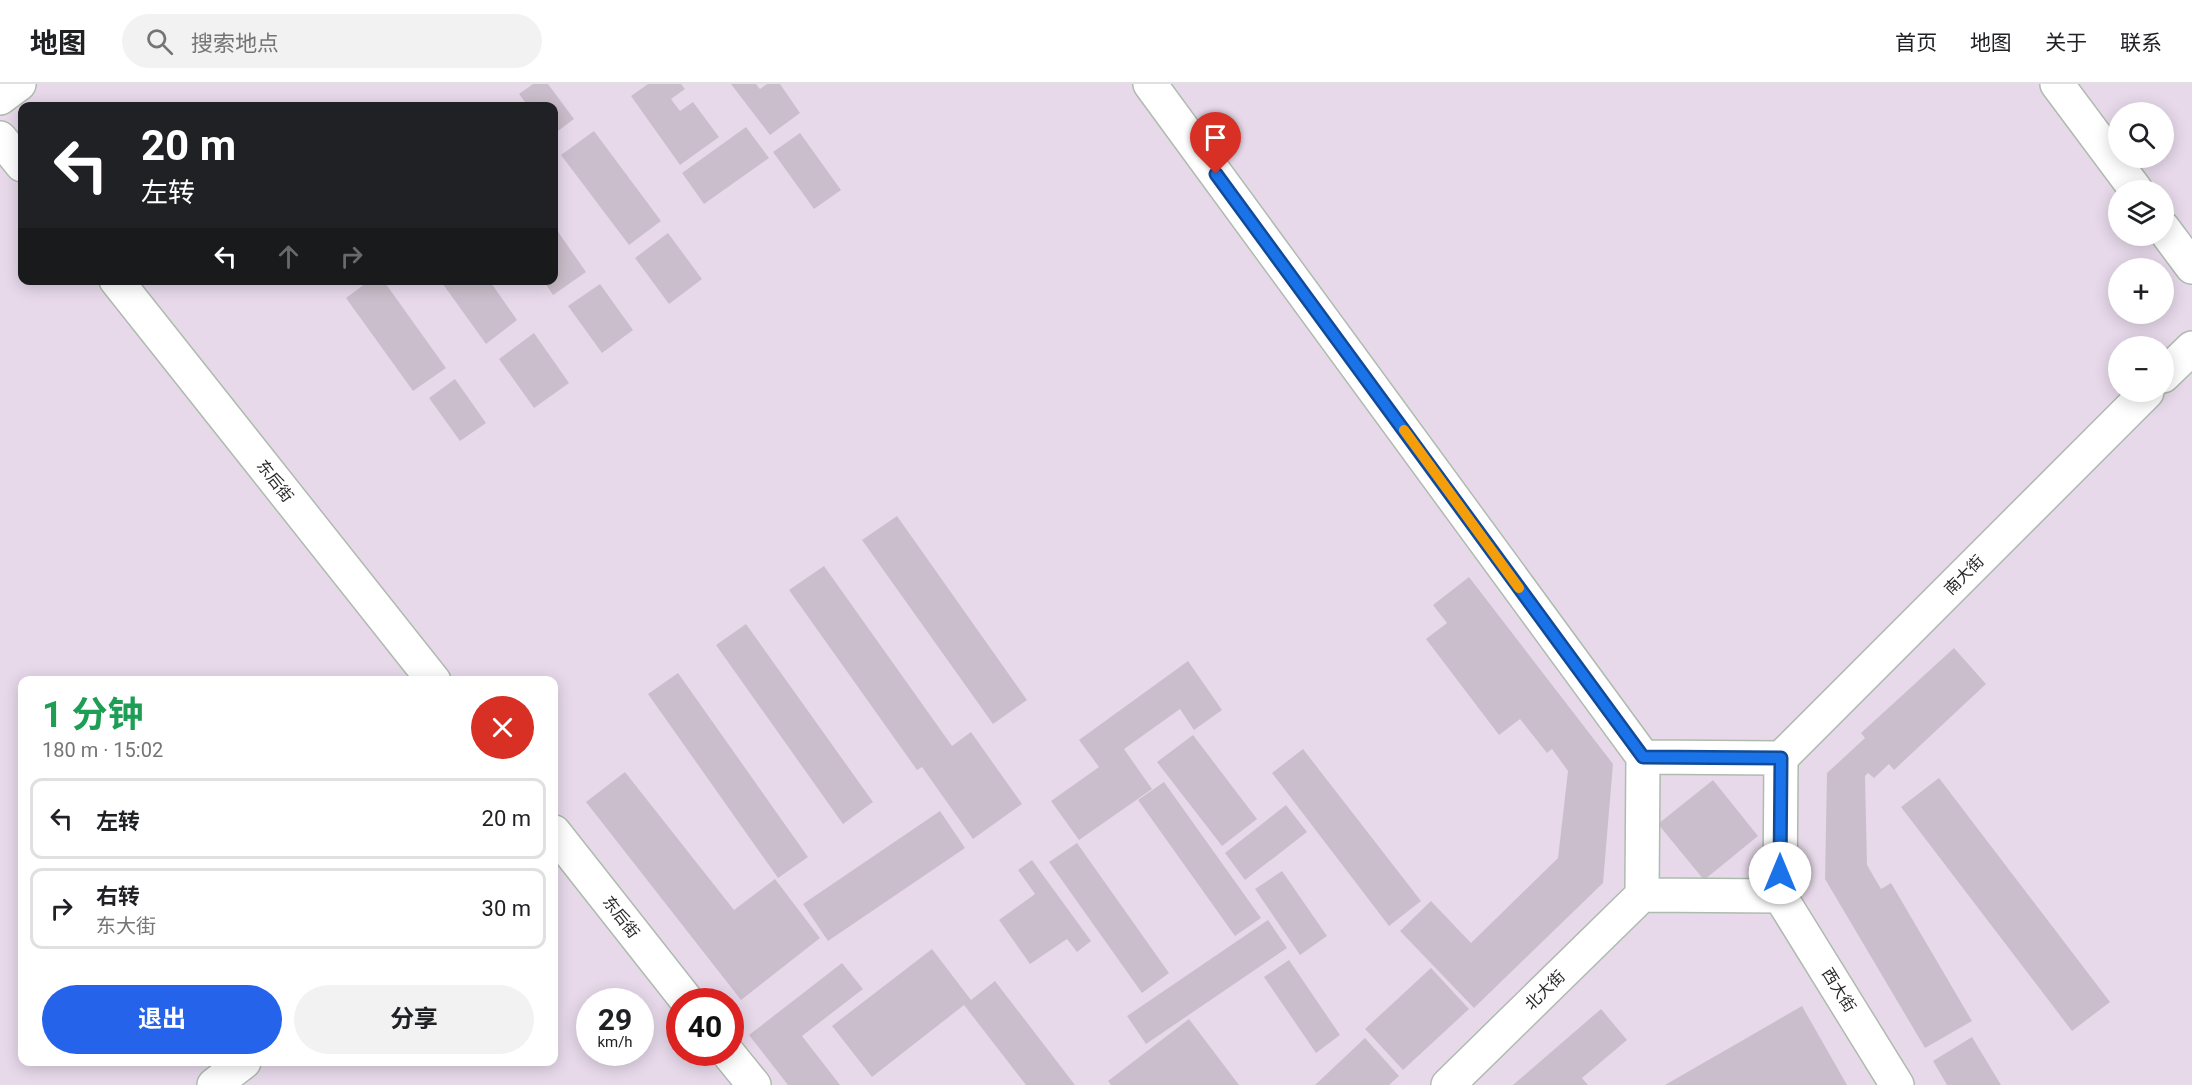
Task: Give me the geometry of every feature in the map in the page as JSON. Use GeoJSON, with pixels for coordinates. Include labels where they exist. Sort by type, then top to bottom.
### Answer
{"type":"FeatureCollection","features":[{"type":"Feature","properties":{"kind":"street"},"geometry":{"type":"LineString","coordinates":[[0,98],[19,84]]}},
{"type":"Feature","properties":{"kind":"street"},"geometry":{"type":"LineString","coordinates":[[1150,84],[1643,757],[1642,895],[1780,896],[1781,758],[1643,757]]}},
{"type":"Feature","properties":{"kind":"street"},"geometry":{"type":"LineString","coordinates":[[2057,84],[2129,180]]}},
{"type":"Feature","properties":{"kind":"street"},"geometry":{"type":"LineString","coordinates":[[0,138],[18,160]]}},
{"type":"Feature","properties":{"kind":"street"},"geometry":{"type":"LineString","coordinates":[[2174,243],[2192,267]]}},
{"type":"Feature","properties":{"kind":"street","name":"东后街"},"geometry":{"type":"LineString","coordinates":[[120,285],[430,676]]}},
{"type":"Feature","properties":{"kind":"street"},"geometry":{"type":"LineString","coordinates":[[2174,365],[2192,348]]}},
{"type":"Feature","properties":{"kind":"street","name":"南大街"},"geometry":{"type":"LineString","coordinates":[[1781,758],[2137,402]]}},
{"type":"Feature","properties":{"kind":"street","name":"东后街"},"geometry":{"type":"LineString","coordinates":[[558,837],[677,988]]}},
{"type":"Feature","properties":{"kind":"street","name":"北大街"},"geometry":{"type":"LineString","coordinates":[[1448,1085],[1642,895]]}},
{"type":"Feature","properties":{"kind":"street","name":"西大街"},"geometry":{"type":"LineString","coordinates":[[1780,896],[1897,1085]]}},
{"type":"Feature","properties":{"kind":"street"},"geometry":{"type":"LineString","coordinates":[[214,1085],[239,1066]]}},
{"type":"Feature","properties":{"kind":"street"},"geometry":{"type":"LineString","coordinates":[[739,1066],[754,1085]]}},
{"type":"Feature","properties":{"kind":"building"},"geometry":{"type":"Polygon","coordinates":[[[533,84],[548,84],[574,119],[558,131],[558,102],[525,102],[519,94],[533,84]]]}},
{"type":"Feature","properties":{"kind":"building"},"geometry":{"type":"Polygon","coordinates":[[[648,84],[681,84],[685,89],[671,99],[680,111],[693,102],[719,137],[680,165],[631,96],[648,84]]]}},
{"type":"Feature","properties":{"kind":"building"},"geometry":{"type":"Polygon","coordinates":[[[731,84],[756,84],[760,89],[767,84],[780,84],[800,113],[770,135],[731,84]]]}},
{"type":"Feature","properties":{"kind":"building"},"geometry":{"type":"Polygon","coordinates":[[[746,127],[769,158],[704,204],[682,173],[746,127]]]}},
{"type":"Feature","properties":{"kind":"building"},"geometry":{"type":"Polygon","coordinates":[[[594,131],[661,221],[629,245],[561,155],[594,131]]]}},
{"type":"Feature","properties":{"kind":"building"},"geometry":{"type":"Polygon","coordinates":[[[800,133],[841,190],[814,209],[773,152],[800,133]]]}},
{"type":"Feature","properties":{"kind":"building"},"geometry":{"type":"Polygon","coordinates":[[[558,232],[586,272],[553,295],[546,285],[558,285],[558,232]]]}},
{"type":"Feature","properties":{"kind":"building"},"geometry":{"type":"Polygon","coordinates":[[[668,233],[702,279],[669,304],[635,258],[668,233]]]}},
{"type":"Feature","properties":{"kind":"building"},"geometry":{"type":"Polygon","coordinates":[[[600,284],[633,330],[602,353],[568,306],[600,284]]]}},
{"type":"Feature","properties":{"kind":"building"},"geometry":{"type":"Polygon","coordinates":[[[363,285],[387,285],[446,368],[413,391],[346,298],[363,285]]]}},
{"type":"Feature","properties":{"kind":"building"},"geometry":{"type":"Polygon","coordinates":[[[444,285],[492,285],[517,320],[486,344],[444,285]]]}},
{"type":"Feature","properties":{"kind":"building"},"geometry":{"type":"Polygon","coordinates":[[[534,333],[569,383],[534,408],[499,359],[534,333]]]}},
{"type":"Feature","properties":{"kind":"building"},"geometry":{"type":"Polygon","coordinates":[[[455,379],[486,423],[460,441],[429,398],[455,379]]]}},
{"type":"Feature","properties":{"kind":"building"},"geometry":{"type":"Polygon","coordinates":[[[897,516],[1027,700],[993,724],[862,540],[897,516]]]}},
{"type":"Feature","properties":{"kind":"building"},"geometry":{"type":"Polygon","coordinates":[[[824,566],[952,746],[971,732],[1022,804],[973,839],[922,767],[917,770],[789,590],[824,566]]]}},
{"type":"Feature","properties":{"kind":"building"},"geometry":{"type":"Polygon","coordinates":[[[1469,577],[1613,764],[1603,883],[1474,1008],[1400,931],[1431,901],[1471,943],[1558,858],[1568,771],[1552,749],[1547,753],[1520,719],[1499,735],[1426,639],[1447,623],[1433,605],[1469,577]]]}},
{"type":"Feature","properties":{"kind":"building"},"geometry":{"type":"Polygon","coordinates":[[[746,624],[873,802],[843,824],[716,645],[746,624]]]}},
{"type":"Feature","properties":{"kind":"building"},"geometry":{"type":"Polygon","coordinates":[[[1954,648],[1986,684],[1894,770],[1889,764],[1874,778],[1868,773],[1865,776],[1867,865],[1881,889],[1891,883],[1972,1021],[1925,1048],[1825,879],[1827,773],[1865,738],[1861,733],[1954,648]]]}},
{"type":"Feature","properties":{"kind":"building"},"geometry":{"type":"Polygon","coordinates":[[[1188,661],[1222,710],[1194,730],[1180,709],[1124,749],[1152,789],[1079,840],[1051,801],[1099,767],[1079,740],[1188,661]]]}},
{"type":"Feature","properties":{"kind":"building"},"geometry":{"type":"Polygon","coordinates":[[[678,673],[808,857],[778,878],[648,694],[678,673]]]}},
{"type":"Feature","properties":{"kind":"building"},"geometry":{"type":"Polygon","coordinates":[[[1193,735],[1257,819],[1222,846],[1157,762],[1193,735]]]}},
{"type":"Feature","properties":{"kind":"building"},"geometry":{"type":"Polygon","coordinates":[[[1303,749],[1421,901],[1389,926],[1272,773],[1303,749]]]}},
{"type":"Feature","properties":{"kind":"building"},"geometry":{"type":"Polygon","coordinates":[[[625,772],[734,910],[775,879],[820,938],[744,998],[744,988],[732,988],[586,802],[625,772]]]}},
{"type":"Feature","properties":{"kind":"building"},"geometry":{"type":"Polygon","coordinates":[[[1939,778],[2110,1002],[2072,1031],[1901,807],[1939,778]]]}},
{"type":"Feature","properties":{"kind":"building"},"geometry":{"type":"Polygon","coordinates":[[[1713,780],[1758,836],[1704,880],[1658,824],[1713,780]]]}},
{"type":"Feature","properties":{"kind":"building"},"geometry":{"type":"Polygon","coordinates":[[[1164,782],[1261,918],[1235,936],[1138,800],[1164,782]]]}},
{"type":"Feature","properties":{"kind":"building"},"geometry":{"type":"Polygon","coordinates":[[[1286,805],[1307,832],[1245,880],[1225,853],[1286,805]]]}},
{"type":"Feature","properties":{"kind":"building"},"geometry":{"type":"Polygon","coordinates":[[[940,811],[965,848],[828,941],[803,904],[940,811]]]}},
{"type":"Feature","properties":{"kind":"building"},"geometry":{"type":"Polygon","coordinates":[[[1077,843],[1169,973],[1142,993],[1049,862],[1077,843]]]}},
{"type":"Feature","properties":{"kind":"building"},"geometry":{"type":"Polygon","coordinates":[[[1032,860],[1091,941],[1077,952],[1067,939],[1030,964],[999,920],[1035,894],[1018,870],[1032,860]]]}},
{"type":"Feature","properties":{"kind":"building"},"geometry":{"type":"Polygon","coordinates":[[[1282,871],[1327,936],[1300,955],[1255,889],[1282,871]]]}},
{"type":"Feature","properties":{"kind":"building"},"geometry":{"type":"Polygon","coordinates":[[[1268,920],[1287,948],[1146,1044],[1127,1016],[1268,920]]]}},
{"type":"Feature","properties":{"kind":"building"},"geometry":{"type":"Polygon","coordinates":[[[932,949],[971,1000],[995,981],[1075,1085],[1026,1085],[964,1005],[872,1077],[832,1026],[932,949]]]}},
{"type":"Feature","properties":{"kind":"building"},"geometry":{"type":"Polygon","coordinates":[[[1289,960],[1340,1035],[1316,1053],[1264,977],[1289,960]]]}},
{"type":"Feature","properties":{"kind":"building"},"geometry":{"type":"Polygon","coordinates":[[[842,963],[863,989],[802,1036],[840,1085],[788,1085],[749,1035],[842,963]]]}},
{"type":"Feature","properties":{"kind":"building"},"geometry":{"type":"Polygon","coordinates":[[[1431,968],[1469,1009],[1403,1070],[1365,1029],[1431,968]]]}},
{"type":"Feature","properties":{"kind":"building"},"geometry":{"type":"Polygon","coordinates":[[[1802,1006],[1847,1085],[1665,1085],[1802,1006]]]}},
{"type":"Feature","properties":{"kind":"building"},"geometry":{"type":"Polygon","coordinates":[[[1601,1009],[1627,1040],[1582,1078],[1588,1085],[1513,1085],[1601,1009]]]}},
{"type":"Feature","properties":{"kind":"building"},"geometry":{"type":"Polygon","coordinates":[[[1189,1019],[1239,1085],[1111,1085],[1108,1081],[1189,1019]]]}},
{"type":"Feature","properties":{"kind":"building"},"geometry":{"type":"Polygon","coordinates":[[[1972,1037],[2001,1085],[1947,1085],[1933,1061],[1972,1037]]]}},
{"type":"Feature","properties":{"kind":"building"},"geometry":{"type":"Polygon","coordinates":[[[1365,1038],[1399,1076],[1389,1085],[1315,1085],[1365,1038]]]}},
{"type":"Feature","properties":{"kind":"slow traffic"},"geometry":{"type":"LineString","coordinates":[[1404,430],[1519,588]]}},
{"type":"Feature","properties":{"kind":"route"},"geometry":{"type":"LineString","coordinates":[[1216,174],[1643,757],[1781,758],[1780,873]]}}]}
